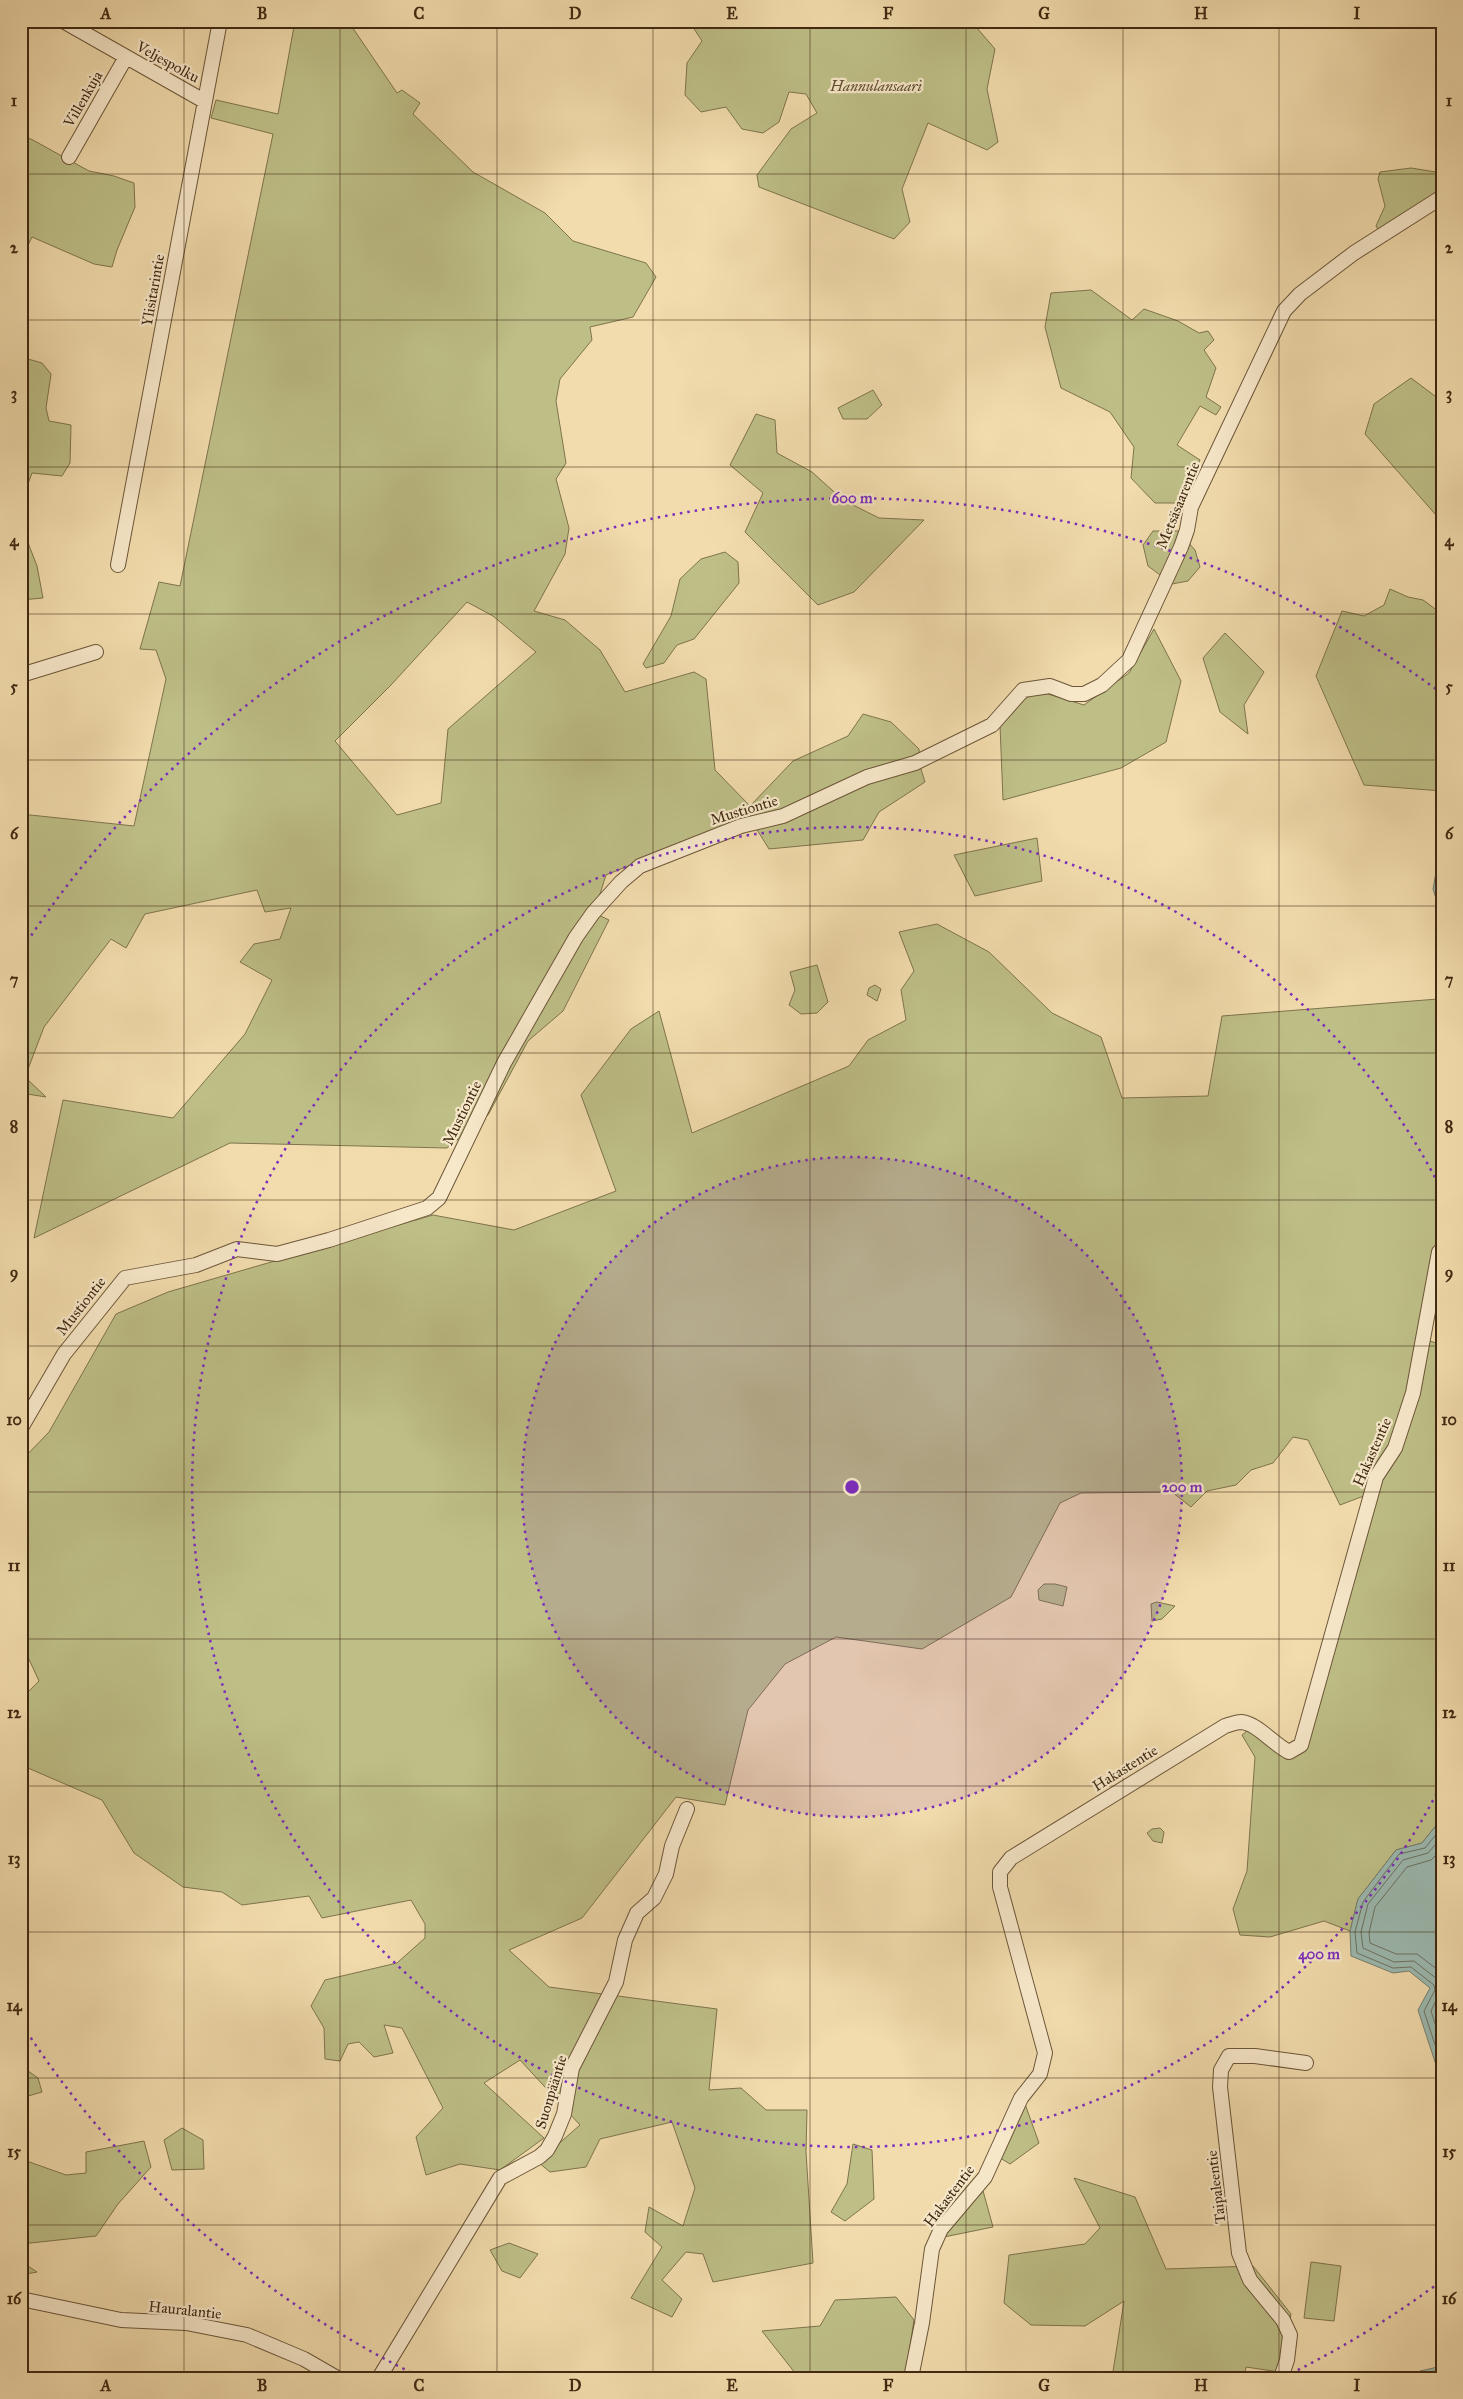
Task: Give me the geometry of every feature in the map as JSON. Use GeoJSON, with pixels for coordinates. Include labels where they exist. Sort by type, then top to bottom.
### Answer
{"type":"FeatureCollection","features":[{"type":"Feature","properties":{"kind":"street","name":"Veljespolku"},"geometry":{"type":"LineString","coordinates":[[63,21],[204,101]]}},
{"type":"Feature","properties":{"kind":"street","name":"Ylisitarintie"},"geometry":{"type":"LineString","coordinates":[[118,565],[220,21]]}},
{"type":"Feature","properties":{"kind":"street","name":"Villenkuja"},"geometry":{"type":"LineString","coordinates":[[69,157],[126,57]]}},
{"type":"Feature","properties":{"kind":"street","name":"Metsäsaarentie"},"geometry":{"type":"LineString","coordinates":[[915,763],[992,725],[1023,690],[1050,686],[1071,694],[1084,694],[1102,685],[1129,660],[1188,530],[1192,507],[1284,311],[1300,294],[1354,253],[1442,197]]}},
{"type":"Feature","properties":{"kind":"street"},"geometry":{"type":"LineString","coordinates":[[21,675],[96,652]]}},
{"type":"Feature","properties":{"kind":"street","name":"Mustiontie"},"geometry":{"type":"LineString","coordinates":[[21,1428],[64,1354],[125,1278],[196,1265],[237,1249],[277,1254],[385,1223],[427,1208],[434,1203],[443,1189],[504,1062],[571,945],[593,913],[621,882],[640,866],[741,826],[783,816],[867,777],[915,763]]}},
{"type":"Feature","properties":{"kind":"street","name":"Hakastentie"},"geometry":{"type":"LineString","coordinates":[[911,2378],[922,2323],[932,2249],[941,2228],[985,2177],[1022,2098],[1040,2074],[1045,2053],[1000,1887],[1000,1872],[1011,1858],[1224,1726],[1241,1722],[1256,1728],[1276,1746],[1289,1752],[1301,1744],[1376,1477],[1395,1448],[1413,1393],[1439,1252]]}},
{"type":"Feature","properties":{"kind":"street","name":"Suonpääntie"},"geometry":{"type":"LineString","coordinates":[[378,2378],[500,2178],[539,2157],[547,2150],[555,2136],[564,2114],[572,2068],[616,1982],[626,1940],[637,1913],[654,1898],[666,1874],[672,1846],[687,1809]]}},
{"type":"Feature","properties":{"kind":"street","name":"Taipaleentie"},"geometry":{"type":"LineString","coordinates":[[1281,2378],[1287,2360],[1290,2336],[1283,2320],[1250,2280],[1239,2253],[1220,2087],[1221,2070],[1229,2056],[1255,2056],[1306,2063]]}},
{"type":"Feature","properties":{"kind":"street","name":"Hauralantie"},"geometry":{"type":"LineString","coordinates":[[21,2299],[121,2320],[186,2323],[247,2334],[304,2359],[337,2378]]}},
{"type":"Feature","properties":{"kind":"green space"},"geometry":{"type":"Polygon","coordinates":[[[295,21],[348,21],[397,93],[402,90],[420,103],[413,114],[473,172],[545,213],[573,241],[646,263],[656,277],[633,317],[590,327],[592,340],[560,379],[556,401],[566,463],[556,479],[569,528],[565,554],[534,611],[565,620],[600,650],[625,692],[694,672],[706,679],[715,770],[750,806],[793,761],[848,736],[863,714],[891,722],[919,749],[920,766],[925,782],[879,812],[863,840],[769,849],[749,817],[606,875],[594,913],[609,920],[563,1011],[528,1041],[488,1115],[447,1148],[230,1143],[34,1238],[63,1100],[173,1118],[245,1034],[272,980],[240,962],[254,944],[280,939],[291,908],[265,912],[257,890],[145,914],[126,948],[111,939],[44,1027],[25,1077],[46,1097],[21,1093],[21,814],[134,826],[166,679],[156,650],[140,649],[159,582],[180,586],[273,134],[211,118],[216,100],[278,114],[295,21]],[[467,602],[391,685],[335,741],[397,815],[441,803],[448,729],[536,652],[493,616],[467,602]]]}},
{"type":"Feature","properties":{"kind":"green space","name":"Hannulansaari"},"geometry":{"type":"Polygon","coordinates":[[[689,21],[971,21],[995,49],[987,89],[998,142],[987,150],[928,123],[902,189],[910,222],[894,239],[759,187],[757,175],[791,129],[817,113],[806,94],[789,92],[779,122],[763,133],[742,129],[726,107],[701,112],[685,95],[687,63],[702,41],[689,21]]]}},
{"type":"Feature","properties":{"kind":"green space"},"geometry":{"type":"Polygon","coordinates":[[[21,137],[31,139],[89,171],[114,176],[134,183],[135,207],[112,267],[94,264],[32,237],[21,259],[21,137]]]}},
{"type":"Feature","properties":{"kind":"green space"},"geometry":{"type":"Polygon","coordinates":[[[1411,168],[1442,173],[1442,192],[1379,231],[1376,226],[1385,206],[1378,179],[1380,172],[1411,168]]]}},
{"type":"Feature","properties":{"kind":"green space"},"geometry":{"type":"Polygon","coordinates":[[[1091,290],[1132,320],[1144,309],[1178,321],[1199,333],[1208,331],[1214,340],[1204,350],[1216,368],[1206,397],[1221,407],[1216,415],[1200,406],[1177,445],[1200,460],[1184,503],[1155,503],[1131,478],[1134,447],[1110,412],[1061,388],[1045,327],[1051,293],[1091,290]]]}},
{"type":"Feature","properties":{"kind":"green space"},"geometry":{"type":"Polygon","coordinates":[[[21,357],[42,363],[51,374],[46,408],[49,421],[71,425],[70,463],[62,476],[32,473],[21,503],[21,357]]]}},
{"type":"Feature","properties":{"kind":"green space"},"geometry":{"type":"Polygon","coordinates":[[[1411,378],[1439,399],[1442,399],[1442,522],[1365,434],[1374,404],[1411,378]]]}},
{"type":"Feature","properties":{"kind":"green space"},"geometry":{"type":"Polygon","coordinates":[[[873,390],[882,405],[867,419],[843,419],[838,408],[873,390]]]}},
{"type":"Feature","properties":{"kind":"green space"},"geometry":{"type":"Polygon","coordinates":[[[756,414],[775,420],[777,453],[812,472],[843,500],[879,518],[924,520],[854,592],[818,605],[745,532],[763,493],[730,465],[756,414]]]}},
{"type":"Feature","properties":{"kind":"green space"},"geometry":{"type":"Polygon","coordinates":[[[21,503],[25,535],[37,566],[43,598],[21,600],[21,503]]]}},
{"type":"Feature","properties":{"kind":"green space"},"geometry":{"type":"Polygon","coordinates":[[[1153,531],[1178,531],[1195,550],[1200,567],[1188,581],[1172,584],[1148,566],[1143,545],[1153,531]]]}},
{"type":"Feature","properties":{"kind":"green space"},"geometry":{"type":"Polygon","coordinates":[[[725,552],[738,562],[739,583],[694,639],[677,645],[664,663],[646,668],[643,664],[671,616],[680,579],[701,559],[725,552]]]}},
{"type":"Feature","properties":{"kind":"green space"},"geometry":{"type":"Polygon","coordinates":[[[1390,589],[1408,597],[1423,600],[1442,614],[1442,791],[1364,785],[1316,676],[1342,611],[1364,616],[1384,605],[1390,589]]]}},
{"type":"Feature","properties":{"kind":"green space"},"geometry":{"type":"Polygon","coordinates":[[[1154,629],[1181,681],[1166,742],[1121,768],[1003,800],[1000,725],[1023,700],[1038,691],[1084,705],[1129,673],[1154,629]]]}},
{"type":"Feature","properties":{"kind":"green space"},"geometry":{"type":"Polygon","coordinates":[[[1225,633],[1264,672],[1244,705],[1248,734],[1220,712],[1203,658],[1225,633]]]}},
{"type":"Feature","properties":{"kind":"green space"},"geometry":{"type":"Polygon","coordinates":[[[1037,838],[1042,881],[975,896],[954,855],[1037,838]]]}},
{"type":"Feature","properties":{"kind":"green space"},"geometry":{"type":"Polygon","coordinates":[[[937,924],[989,952],[1052,1013],[1101,1037],[1122,1098],[1208,1096],[1222,1016],[1438,999],[1442,1020],[1442,1278],[1427,1340],[1442,1345],[1442,1818],[1422,1843],[1396,1850],[1358,1899],[1350,1931],[1324,1921],[1270,1937],[1240,1935],[1233,1909],[1247,1871],[1255,1757],[1242,1735],[1248,1730],[1273,1750],[1287,1754],[1304,1751],[1377,1491],[1340,1505],[1308,1440],[1293,1437],[1273,1463],[1251,1470],[1236,1485],[1207,1491],[1191,1507],[1172,1492],[1081,1493],[1060,1503],[1011,1597],[922,1649],[836,1637],[785,1664],[748,1710],[725,1805],[676,1797],[582,1918],[509,1950],[549,1987],[717,2009],[709,2090],[741,2088],[766,2110],[807,2110],[806,2152],[813,2263],[713,2282],[703,2254],[686,2252],[662,2280],[682,2299],[672,2317],[631,2298],[662,2247],[645,2232],[649,2207],[683,2226],[695,2188],[672,2122],[600,2139],[586,2167],[550,2172],[538,2162],[580,2125],[520,2060],[484,2083],[544,2138],[500,2170],[460,2164],[426,2175],[416,2137],[443,2108],[402,2028],[384,2025],[393,2053],[374,2057],[359,2042],[348,2044],[340,2061],[325,2059],[324,2028],[311,2006],[325,1980],[397,1963],[425,1938],[425,1924],[411,1900],[322,1918],[309,1896],[242,1905],[222,1892],[183,1887],[134,1853],[102,1800],[21,1765],[21,1699],[39,1681],[27,1655],[21,1654],[21,1461],[49,1432],[116,1314],[168,1292],[433,1215],[514,1230],[616,1191],[581,1095],[631,1029],[659,1011],[692,1133],[849,1066],[868,1040],[906,1020],[901,990],[914,971],[899,932],[937,924]]]}},
{"type":"Feature","properties":{"kind":"green space"},"geometry":{"type":"Polygon","coordinates":[[[817,965],[828,1002],[817,1013],[801,1014],[789,1005],[795,990],[790,972],[817,965]]]}},
{"type":"Feature","properties":{"kind":"green space"},"geometry":{"type":"Polygon","coordinates":[[[875,985],[881,989],[877,1001],[867,995],[869,988],[875,985]]]}},
{"type":"Feature","properties":{"kind":"green space"},"geometry":{"type":"Polygon","coordinates":[[[1044,1584],[1067,1587],[1063,1606],[1039,1600],[1038,1590],[1044,1584]]]}},
{"type":"Feature","properties":{"kind":"green space"},"geometry":{"type":"Polygon","coordinates":[[[1157,1602],[1175,1606],[1162,1619],[1152,1621],[1151,1604],[1157,1602]]]}},
{"type":"Feature","properties":{"kind":"green space"},"geometry":{"type":"Polygon","coordinates":[[[1160,1828],[1164,1832],[1162,1843],[1153,1841],[1147,1833],[1152,1829],[1160,1828]]]}},
{"type":"Feature","properties":{"kind":"green space"},"geometry":{"type":"Polygon","coordinates":[[[21,2066],[38,2078],[42,2092],[21,2098],[21,2066]]]}},
{"type":"Feature","properties":{"kind":"green space"},"geometry":{"type":"Polygon","coordinates":[[[1025,2104],[1039,2143],[1010,2164],[994,2154],[1025,2104]]]}},
{"type":"Feature","properties":{"kind":"green space"},"geometry":{"type":"Polygon","coordinates":[[[182,2128],[203,2140],[204,2169],[172,2170],[164,2140],[182,2128]]]}},
{"type":"Feature","properties":{"kind":"green space"},"geometry":{"type":"Polygon","coordinates":[[[144,2141],[151,2167],[118,2204],[96,2236],[21,2244],[21,2159],[66,2175],[86,2173],[86,2152],[144,2141]]]}},
{"type":"Feature","properties":{"kind":"green space"},"geometry":{"type":"Polygon","coordinates":[[[853,2144],[872,2150],[874,2199],[845,2221],[831,2212],[847,2184],[853,2144]]]}},
{"type":"Feature","properties":{"kind":"green space"},"geometry":{"type":"Polygon","coordinates":[[[1074,2178],[1135,2197],[1166,2269],[1253,2266],[1291,2314],[1279,2372],[1246,2367],[1244,2378],[1112,2378],[1124,2301],[1085,2326],[1031,2325],[1004,2303],[1009,2255],[1085,2244],[1100,2228],[1074,2178]]]}},
{"type":"Feature","properties":{"kind":"green space"},"geometry":{"type":"Polygon","coordinates":[[[980,2180],[993,2227],[939,2238],[980,2180]]]}},
{"type":"Feature","properties":{"kind":"green space"},"geometry":{"type":"Polygon","coordinates":[[[509,2243],[538,2254],[520,2278],[502,2271],[490,2250],[509,2243]]]}},
{"type":"Feature","properties":{"kind":"green space"},"geometry":{"type":"Polygon","coordinates":[[[21,2253],[25,2264],[37,2272],[21,2275],[21,2253]]]}},
{"type":"Feature","properties":{"kind":"green space"},"geometry":{"type":"Polygon","coordinates":[[[1311,2262],[1341,2266],[1334,2321],[1304,2318],[1311,2262]]]}},
{"type":"Feature","properties":{"kind":"green space"},"geometry":{"type":"Polygon","coordinates":[[[896,2297],[914,2320],[905,2378],[799,2378],[762,2331],[820,2326],[835,2300],[896,2297]]]}},
{"type":"Feature","properties":{"kind":"water"},"geometry":{"type":"Polygon","coordinates":[[[1442,860],[1442,918],[1433,889],[1438,861],[1442,860]]]}},
{"type":"Feature","properties":{"kind":"water"},"geometry":{"type":"Polygon","coordinates":[[[1442,945],[1442,1020],[1438,982],[1442,945]]]}},
{"type":"Feature","properties":{"kind":"water"},"geometry":{"type":"Polygon","coordinates":[[[1442,1818],[1442,2073],[1439,2074],[1418,2010],[1430,1988],[1409,1971],[1393,1973],[1351,1956],[1350,1931],[1358,1899],[1396,1850],[1422,1843],[1442,1818]]]}},
{"type":"Feature","properties":{"kind":"water"},"geometry":{"type":"Polygon","coordinates":[[[1442,2366],[1442,2378],[1420,2378],[1420,2371],[1442,2366]]]}}]}
